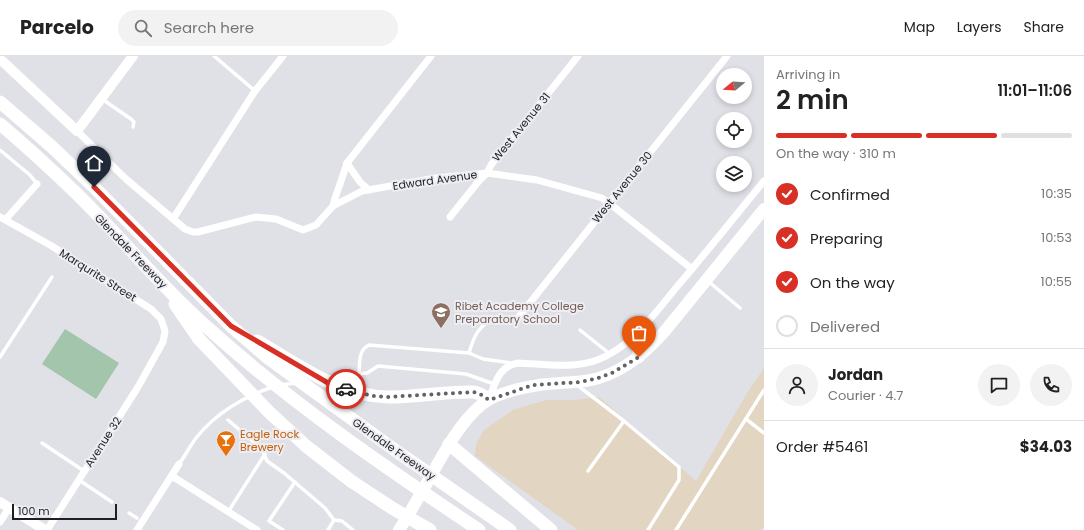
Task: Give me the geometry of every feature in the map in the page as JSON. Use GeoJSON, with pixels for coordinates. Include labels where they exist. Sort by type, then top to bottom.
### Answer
{"type":"FeatureCollection","features":[{"type":"Feature","properties":{"kind":"highway","name":"Glendale Freeway"},"geometry":{"type":"LineString","coordinates":[[0,102],[51,146],[94,187],[231,326],[278,366],[307,382],[392,448],[510,530]]}},
{"type":"Feature","properties":{"kind":"highway","name":"Glendale Freeway"},"geometry":{"type":"LineString","coordinates":[[0,124],[75,192],[154,275],[207,327],[259,372],[381,462],[475,528]]}},
{"type":"Feature","properties":{"kind":"highway"},"geometry":{"type":"LineString","coordinates":[[154,275],[199,339],[257,400],[306,446],[351,481],[430,530]]}},
{"type":"Feature","properties":{"kind":"highway"},"geometry":{"type":"LineString","coordinates":[[231,326],[328,383],[350,390],[372,396],[387,397],[466,392],[480,394],[489,400]]}},
{"type":"Feature","properties":{"kind":"highway"},"geometry":{"type":"LineString","coordinates":[[449,444],[551,530]]}},
{"type":"Feature","properties":{"kind":"main road"},"geometry":{"type":"LineString","coordinates":[[399,530],[449,444],[472,414],[489,400],[533,385],[573,382],[598,378],[612,373],[639,357],[665,331],[764,209]]}},
{"type":"Feature","properties":{"kind":"main road"},"geometry":{"type":"LineString","coordinates":[[636,334],[639,357]]}},
{"type":"Feature","properties":{"kind":"street"},"geometry":{"type":"LineString","coordinates":[[0,59],[77,131],[132,56]]}},
{"type":"Feature","properties":{"kind":"street"},"geometry":{"type":"LineString","coordinates":[[174,219],[255,91],[283,56]]}},
{"type":"Feature","properties":{"kind":"street"},"geometry":{"type":"LineString","coordinates":[[333,206],[335,195],[347,163],[431,56]]}},
{"type":"Feature","properties":{"kind":"street","name":"West Avenue 31"},"geometry":{"type":"LineString","coordinates":[[450,217],[487,173],[491,165],[578,56]]}},
{"type":"Feature","properties":{"kind":"street","name":"West Avenue 30"},"geometry":{"type":"LineString","coordinates":[[517,319],[727,56]]}},
{"type":"Feature","properties":{"kind":"street","name":"Edward Avenue"},"geometry":{"type":"LineString","coordinates":[[77,131],[126,179],[185,229],[193,232],[256,217],[276,219],[303,230],[316,225],[333,206],[362,191],[436,178],[487,173],[537,180],[602,198],[692,269]]}},
{"type":"Feature","properties":{"kind":"street"},"geometry":{"type":"LineString","coordinates":[[347,163],[360,182],[369,190]]}},
{"type":"Feature","properties":{"kind":"street"},"geometry":{"type":"LineString","coordinates":[[489,400],[494,384],[500,373],[512,364],[575,365],[590,362],[610,354],[628,342],[692,269],[764,181]]}},
{"type":"Feature","properties":{"kind":"street"},"geometry":{"type":"LineString","coordinates":[[3,218],[37,184]]}},
{"type":"Feature","properties":{"kind":"street","name":"Marqurite Street"},"geometry":{"type":"LineString","coordinates":[[3,218],[50,245],[151,308],[161,319],[165,331],[163,342],[158,353]]}},
{"type":"Feature","properties":{"kind":"street","name":"Avenue 32"},"geometry":{"type":"LineString","coordinates":[[46,530],[138,387],[158,353]]}},
{"type":"Feature","properties":{"kind":"street"},"geometry":{"type":"LineString","coordinates":[[137,530],[179,464]]}},
{"type":"Feature","properties":{"kind":"street"},"geometry":{"type":"LineString","coordinates":[[172,476],[228,512],[248,528],[257,530]]}},
{"type":"Feature","properties":{"kind":"street"},"geometry":{"type":"LineString","coordinates":[[0,502],[46,530]]}},
{"type":"Feature","properties":{"kind":"street"},"geometry":{"type":"LineString","coordinates":[[0,522],[9,508]]}},
{"type":"Feature","properties":{"kind":"lane"},"geometry":{"type":"LineString","coordinates":[[214,56],[255,91]]}},
{"type":"Feature","properties":{"kind":"lane"},"geometry":{"type":"LineString","coordinates":[[102,98],[131,119],[134,122],[134,127]]}},
{"type":"Feature","properties":{"kind":"lane"},"geometry":{"type":"LineString","coordinates":[[0,150],[30,175],[37,184]]}},
{"type":"Feature","properties":{"kind":"lane"},"geometry":{"type":"LineString","coordinates":[[0,358],[52,277]]}},
{"type":"Feature","properties":{"kind":"lane"},"geometry":{"type":"LineString","coordinates":[[706,279],[740,308]]}},
{"type":"Feature","properties":{"kind":"lane"},"geometry":{"type":"LineString","coordinates":[[469,353],[476,332],[490,321]]}},
{"type":"Feature","properties":{"kind":"lane"},"geometry":{"type":"LineString","coordinates":[[580,330],[610,354]]}},
{"type":"Feature","properties":{"kind":"lane"},"geometry":{"type":"LineString","coordinates":[[360,373],[361,352],[369,345],[469,353],[483,359],[512,364]]}},
{"type":"Feature","properties":{"kind":"lane"},"geometry":{"type":"LineString","coordinates":[[179,464],[196,438],[210,423],[223,413],[242,400],[262,391],[284,384],[367,373],[378,366],[466,374],[494,384]]}},
{"type":"Feature","properties":{"kind":"lane"},"geometry":{"type":"LineString","coordinates":[[573,382],[624,421],[679,467],[679,480],[648,530]]}},
{"type":"Feature","properties":{"kind":"lane"},"geometry":{"type":"LineString","coordinates":[[676,530],[764,390]]}},
{"type":"Feature","properties":{"kind":"lane"},"geometry":{"type":"LineString","coordinates":[[746,419],[764,433]]}},
{"type":"Feature","properties":{"kind":"lane"},"geometry":{"type":"LineString","coordinates":[[228,420],[262,449],[267,461],[295,482],[325,508],[334,520],[342,521],[353,530]]}},
{"type":"Feature","properties":{"kind":"lane"},"geometry":{"type":"LineString","coordinates":[[588,471],[624,421]]}},
{"type":"Feature","properties":{"kind":"lane"},"geometry":{"type":"LineString","coordinates":[[42,443],[84,471]]}},
{"type":"Feature","properties":{"kind":"lane"},"geometry":{"type":"LineString","coordinates":[[228,512],[265,454]]}},
{"type":"Feature","properties":{"kind":"lane"},"geometry":{"type":"LineString","coordinates":[[78,480],[112,502]]}},
{"type":"Feature","properties":{"kind":"lane"},"geometry":{"type":"LineString","coordinates":[[283,530],[269,521],[295,482]]}},
{"type":"Feature","properties":{"kind":"lane"},"geometry":{"type":"LineString","coordinates":[[128,513],[137,518]]}},
{"type":"Feature","properties":{"kind":"lane"},"geometry":{"type":"LineString","coordinates":[[328,530],[334,520]]}},
{"type":"Feature","properties":{"kind":"shaded area"},"geometry":{"type":"Polygon","coordinates":[[[764,368],[764,527],[760,530],[578,530],[475,456],[476,444],[484,430],[513,410],[546,400],[575,400],[599,397],[696,481],[747,393],[764,368]]]}},
{"type":"Feature","properties":{"kind":"green space"},"geometry":{"type":"Polygon","coordinates":[[[65,329],[119,363],[96,399],[42,364],[65,329]]]}},
{"type":"Feature","properties":{"kind":"way so far"},"geometry":{"type":"LineString","coordinates":[[346,389],[372,396],[387,397],[474,392],[489,400],[533,385],[581,382],[598,378],[612,373],[639,357]]}},
{"type":"Feature","properties":{"kind":"place","name":"Ribet Academy College Preparatory School"},"geometry":{"type":"Point","coordinates":[441,329]}},
{"type":"Feature","properties":{"kind":"place","name":"Eagle Rock Brewery"},"geometry":{"type":"Point","coordinates":[226,457]}},
{"type":"Feature","properties":{"kind":"route"},"geometry":{"type":"LineString","coordinates":[[94,187],[231,326],[328,383],[346,389]]}}]}
